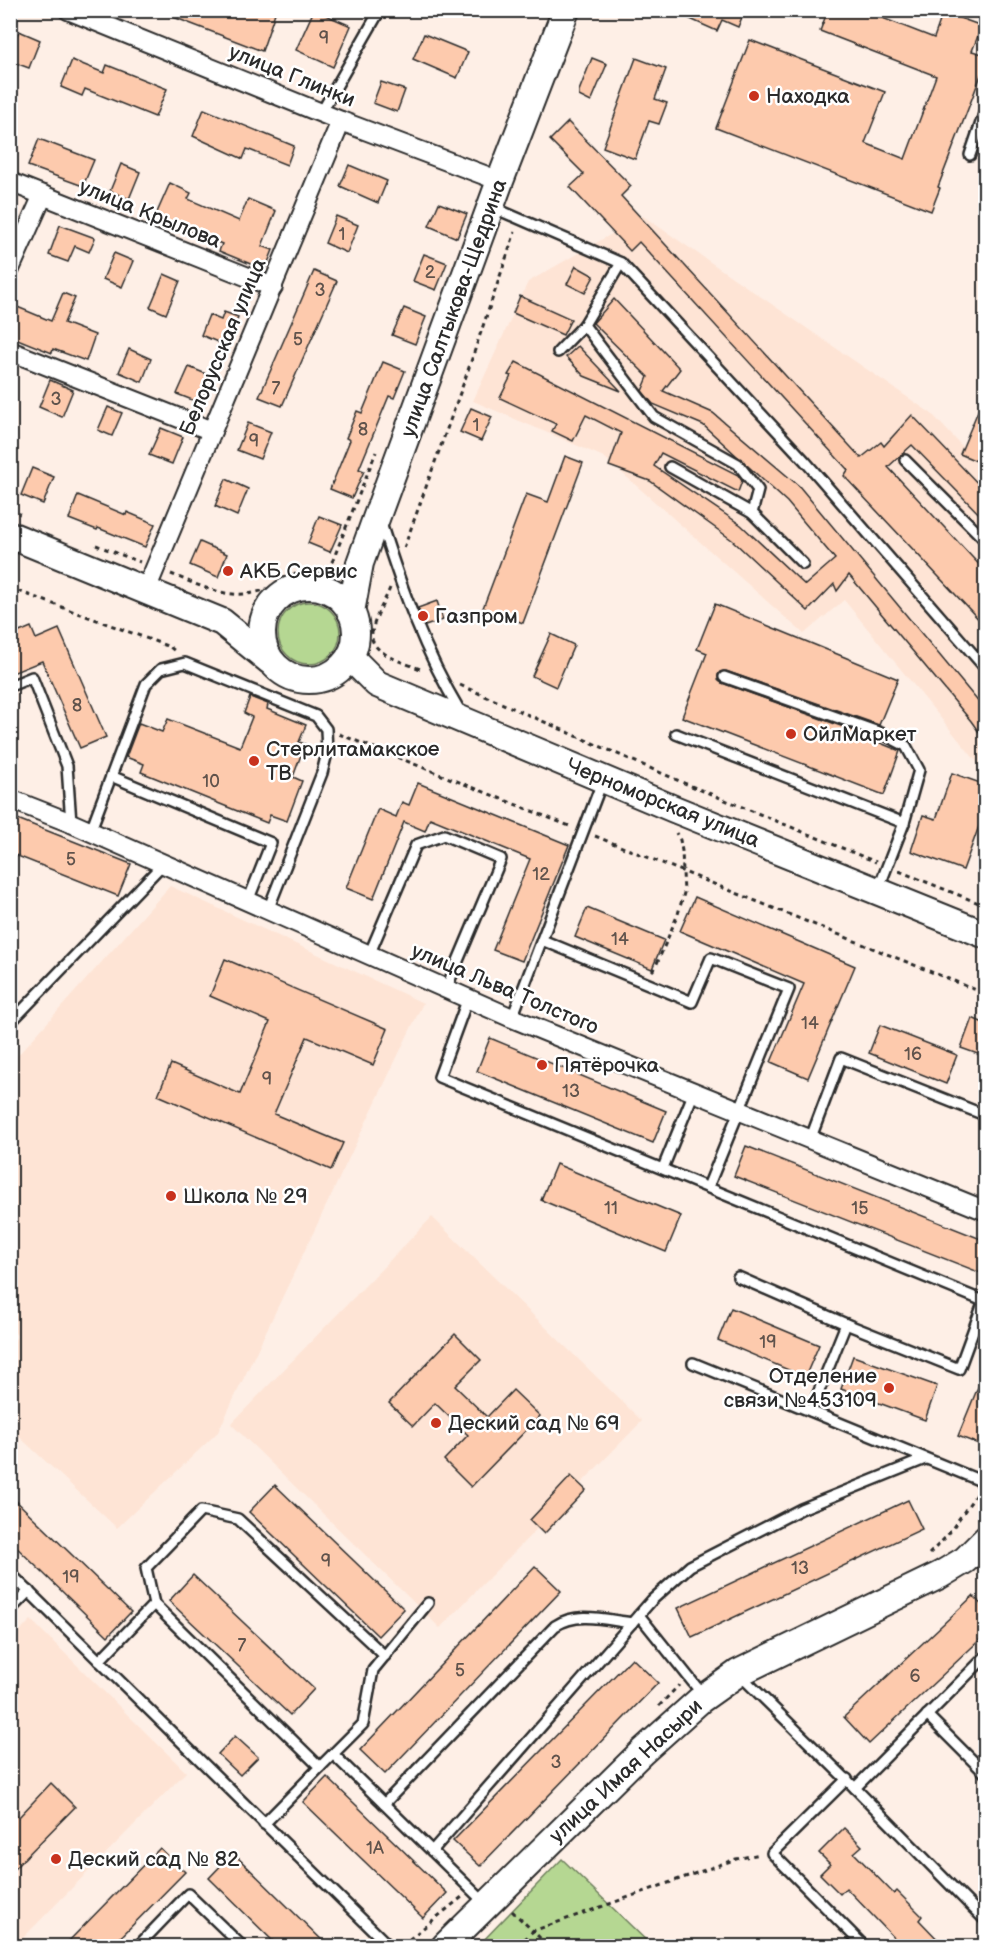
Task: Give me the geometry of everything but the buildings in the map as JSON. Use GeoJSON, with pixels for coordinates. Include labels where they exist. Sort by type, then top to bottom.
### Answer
{"type":"FeatureCollection","features":[{"type":"Feature","properties":{"kind":"main road","name":"улица Салтыкова-Щедрина"},"geometry":{"type":"LineString","coordinates":[[351,612],[360,563],[500,181],[566,10]]}},
{"type":"Feature","properties":{"kind":"main road"},"geometry":{"type":"LineString","coordinates":[[16,525],[151,579],[222,622],[282,672],[296,679],[377,684]]}},
{"type":"Feature","properties":{"kind":"main road"},"geometry":{"type":"LineString","coordinates":[[321,587],[360,563]]}},
{"type":"Feature","properties":{"kind":"main road"},"geometry":{"type":"LineString","coordinates":[[271,661],[263,648],[261,633],[270,605],[280,595],[293,588],[307,585],[333,592],[344,601],[351,612],[356,626],[356,642],[350,657],[340,669],[327,677],[311,681]]}},
{"type":"Feature","properties":{"kind":"main road"},"geometry":{"type":"LineString","coordinates":[[222,622],[270,605]]}},
{"type":"Feature","properties":{"kind":"main road","name":"Черноморская улица"},"geometry":{"type":"LineString","coordinates":[[350,657],[377,684],[986,935]]}},
{"type":"Feature","properties":{"kind":"main road","name":"улица Имая Насыри"},"geometry":{"type":"LineString","coordinates":[[445,1947],[496,1905],[649,1746],[705,1697],[738,1673],[940,1575],[965,1560],[986,1539]]}},
{"type":"Feature","properties":{"kind":"street","name":"улица Глинки"},"geometry":{"type":"LineString","coordinates":[[68,10],[342,121],[500,181]]}},
{"type":"Feature","properties":{"kind":"street","name":"Белорусская улица"},"geometry":{"type":"LineString","coordinates":[[151,579],[342,121]]}},
{"type":"Feature","properties":{"kind":"street","name":"улица Крылова"},"geometry":{"type":"LineString","coordinates":[[10,182],[273,287]]}},
{"type":"Feature","properties":{"kind":"street"},"geometry":{"type":"LineString","coordinates":[[10,269],[43,195]]}},
{"type":"Feature","properties":{"kind":"street"},"geometry":{"type":"LineString","coordinates":[[10,351],[212,431]]}},
{"type":"Feature","properties":{"kind":"street","name":"улица Льва Толстого"},"geometry":{"type":"LineString","coordinates":[[10,799],[71,823],[512,1018],[986,1211]]}},
{"type":"Feature","properties":{"kind":"lane"},"geometry":{"type":"LineString","coordinates":[[321,112],[380,10]]}},
{"type":"Feature","properties":{"kind":"lane"},"geometry":{"type":"LineString","coordinates":[[970,155],[986,108]]}},
{"type":"Feature","properties":{"kind":"lane"},"geometry":{"type":"LineString","coordinates":[[492,207],[621,263],[805,461],[986,669]]}},
{"type":"Feature","properties":{"kind":"lane"},"geometry":{"type":"LineString","coordinates":[[558,352],[584,325],[621,263]]}},
{"type":"Feature","properties":{"kind":"lane"},"geometry":{"type":"LineString","coordinates":[[584,325],[654,417],[738,464],[758,490],[752,513]]}},
{"type":"Feature","properties":{"kind":"lane"},"geometry":{"type":"LineString","coordinates":[[905,460],[986,541]]}},
{"type":"Feature","properties":{"kind":"lane"},"geometry":{"type":"LineString","coordinates":[[670,467],[752,513],[803,564]]}},
{"type":"Feature","properties":{"kind":"lane"},"geometry":{"type":"LineString","coordinates":[[378,513],[417,627],[439,676],[466,721]]}},
{"type":"Feature","properties":{"kind":"lane"},"geometry":{"type":"LineString","coordinates":[[90,832],[146,684],[161,669],[185,663],[316,716],[326,729],[327,753],[322,773],[268,910]]}},
{"type":"Feature","properties":{"kind":"lane"},"geometry":{"type":"LineString","coordinates":[[10,686],[32,677],[67,766],[71,823]]}},
{"type":"Feature","properties":{"kind":"lane"},"geometry":{"type":"LineString","coordinates":[[724,677],[882,734],[906,746],[919,770],[903,823],[878,890]]}},
{"type":"Feature","properties":{"kind":"lane"},"geometry":{"type":"LineString","coordinates":[[676,734],[903,823]]}},
{"type":"Feature","properties":{"kind":"lane"},"geometry":{"type":"LineString","coordinates":[[111,776],[271,843],[248,901]]}},
{"type":"Feature","properties":{"kind":"lane"},"geometry":{"type":"LineString","coordinates":[[512,1018],[603,779]]}},
{"type":"Feature","properties":{"kind":"lane"},"geometry":{"type":"LineString","coordinates":[[369,955],[416,845],[444,835],[501,859],[446,989]]}},
{"type":"Feature","properties":{"kind":"lane"},"geometry":{"type":"LineString","coordinates":[[10,1023],[163,864]]}},
{"type":"Feature","properties":{"kind":"lane"},"geometry":{"type":"LineString","coordinates":[[542,940],[692,1002],[711,958],[789,989],[708,1187]]}},
{"type":"Feature","properties":{"kind":"lane"},"geometry":{"type":"LineString","coordinates":[[468,998],[439,1077],[985,1301],[959,1369],[846,1324],[738,1276]]}},
{"type":"Feature","properties":{"kind":"lane"},"geometry":{"type":"LineString","coordinates":[[810,1140],[841,1058],[982,1114],[986,1107]]}},
{"type":"Feature","properties":{"kind":"lane"},"geometry":{"type":"LineString","coordinates":[[663,1168],[693,1092]]}},
{"type":"Feature","properties":{"kind":"lane"},"geometry":{"type":"LineString","coordinates":[[811,1411],[846,1324]]}},
{"type":"Feature","properties":{"kind":"lane"},"geometry":{"type":"LineString","coordinates":[[693,1363],[986,1483]]}},
{"type":"Feature","properties":{"kind":"lane"},"geometry":{"type":"LineString","coordinates":[[432,1851],[652,1599],[690,1566],[801,1509],[925,1459]]}},
{"type":"Feature","properties":{"kind":"lane"},"geometry":{"type":"LineString","coordinates":[[320,1767],[154,1604],[146,1568],[201,1511],[238,1519],[385,1656]]}},
{"type":"Feature","properties":{"kind":"lane"},"geometry":{"type":"LineString","coordinates":[[10,1573],[388,1947]]}},
{"type":"Feature","properties":{"kind":"lane"},"geometry":{"type":"LineString","coordinates":[[10,1610],[29,1591]]}},
{"type":"Feature","properties":{"kind":"lane"},"geometry":{"type":"LineString","coordinates":[[264,1824],[363,1724],[374,1670],[428,1603]]}},
{"type":"Feature","properties":{"kind":"lane"},"geometry":{"type":"LineString","coordinates":[[99,1661],[154,1604]]}},
{"type":"Feature","properties":{"kind":"lane"},"geometry":{"type":"LineString","coordinates":[[639,1615],[705,1697]]}},
{"type":"Feature","properties":{"kind":"lane"},"geometry":{"type":"LineString","coordinates":[[384,1804],[555,1626],[566,1619],[578,1617],[632,1623]]}},
{"type":"Feature","properties":{"kind":"lane"},"geometry":{"type":"LineString","coordinates":[[855,1788],[986,1656]]}},
{"type":"Feature","properties":{"kind":"lane"},"geometry":{"type":"LineString","coordinates":[[738,1673],[847,1779],[986,1921]]}},
{"type":"Feature","properties":{"kind":"lane"},"geometry":{"type":"LineString","coordinates":[[927,1715],[986,1774]]}},
{"type":"Feature","properties":{"kind":"lane"},"geometry":{"type":"LineString","coordinates":[[333,1754],[432,1851],[496,1905]]}},
{"type":"Feature","properties":{"kind":"lane"},"geometry":{"type":"LineString","coordinates":[[847,1779],[772,1853],[864,1947]]}},
{"type":"Feature","properties":{"kind":"lane"},"geometry":{"type":"LineString","coordinates":[[138,1947],[188,1894],[242,1947]]}},
{"type":"Feature","properties":{"kind":"path"},"geometry":{"type":"LineString","coordinates":[[520,219],[465,379],[374,627],[371,639],[375,646],[389,656],[684,783],[986,906]]}},
{"type":"Feature","properties":{"kind":"path"},"geometry":{"type":"LineString","coordinates":[[93,544],[151,579],[234,595],[260,591],[281,581],[324,570],[333,560],[376,450]]}},
{"type":"Feature","properties":{"kind":"path"},"geometry":{"type":"LineString","coordinates":[[10,510],[16,525]]}},
{"type":"Feature","properties":{"kind":"path"},"geometry":{"type":"LineString","coordinates":[[10,588],[170,647],[185,663]]}},
{"type":"Feature","properties":{"kind":"path"},"geometry":{"type":"LineString","coordinates":[[326,729],[986,994]]}},
{"type":"Feature","properties":{"kind":"path"},"geometry":{"type":"LineString","coordinates":[[634,978],[640,969],[650,971],[655,968],[684,894],[680,840],[671,828]]}},
{"type":"Feature","properties":{"kind":"path"},"geometry":{"type":"LineString","coordinates":[[518,1947],[532,1931],[736,1859],[772,1853]]}},
{"type":"Feature","properties":{"kind":"path"},"geometry":{"type":"LineString","coordinates":[[496,1905],[532,1931],[548,1947]]}},
{"type":"Feature","properties":{"kind":"shaded area"},"geometry":{"type":"Polygon","coordinates":[[[643,216],[932,414],[985,471],[985,772],[844,600],[804,634],[604,457],[473,401],[528,282],[643,216]]]}},
{"type":"Feature","properties":{"kind":"shaded area","name":"Школа № 29"},"geometry":{"type":"Polygon","coordinates":[[[170,886],[423,1003],[218,1432],[117,1528],[11,1429],[10,1345],[18,1336],[10,1328],[11,1063],[170,886]]]}},
{"type":"Feature","properties":{"kind":"shaded area","name":"Деский сад № 69"},"geometry":{"type":"Polygon","coordinates":[[[432,1217],[642,1421],[440,1628],[231,1424],[432,1217]]]}},
{"type":"Feature","properties":{"kind":"shaded area","name":"Деский сад № 82"},"geometry":{"type":"Polygon","coordinates":[[[31,1620],[186,1772],[15,1946],[11,1946],[11,1640],[31,1620]]]}},
{"type":"Feature","properties":{"kind":"green space"},"geometry":{"type":"Polygon","coordinates":[[[309,602],[331,611],[340,633],[331,655],[309,664],[287,655],[278,633],[287,611],[309,602]]]}},
{"type":"Feature","properties":{"kind":"green space"},"geometry":{"type":"Polygon","coordinates":[[[562,1859],[652,1946],[478,1946],[562,1859]]]}},
{"type":"Feature","properties":{"kind":"place","name":"Находка"},"geometry":{"type":"Point","coordinates":[754,96]}},
{"type":"Feature","properties":{"kind":"place","name":"АКБ Сервис"},"geometry":{"type":"Point","coordinates":[228,571]}},
{"type":"Feature","properties":{"kind":"place","name":"Газпром"},"geometry":{"type":"Point","coordinates":[423,616]}},
{"type":"Feature","properties":{"kind":"place","name":"ОйлМаркет"},"geometry":{"type":"Point","coordinates":[791,734]}},
{"type":"Feature","properties":{"kind":"place","name":"Стерлитамакское ТВ"},"geometry":{"type":"Point","coordinates":[254,761]}},
{"type":"Feature","properties":{"kind":"place","name":"Пятёрочка"},"geometry":{"type":"Point","coordinates":[542,1065]}},
{"type":"Feature","properties":{"kind":"place","name":"Школа № 29"},"geometry":{"type":"Point","coordinates":[171,1196]}},
{"type":"Feature","properties":{"kind":"place","name":"Отделение связи №453109"},"geometry":{"type":"Point","coordinates":[889,1388]}},
{"type":"Feature","properties":{"kind":"place","name":"Деский сад № 69"},"geometry":{"type":"Point","coordinates":[436,1423]}},
{"type":"Feature","properties":{"kind":"place","name":"Деский сад № 82"},"geometry":{"type":"Point","coordinates":[56,1859]}}]}
